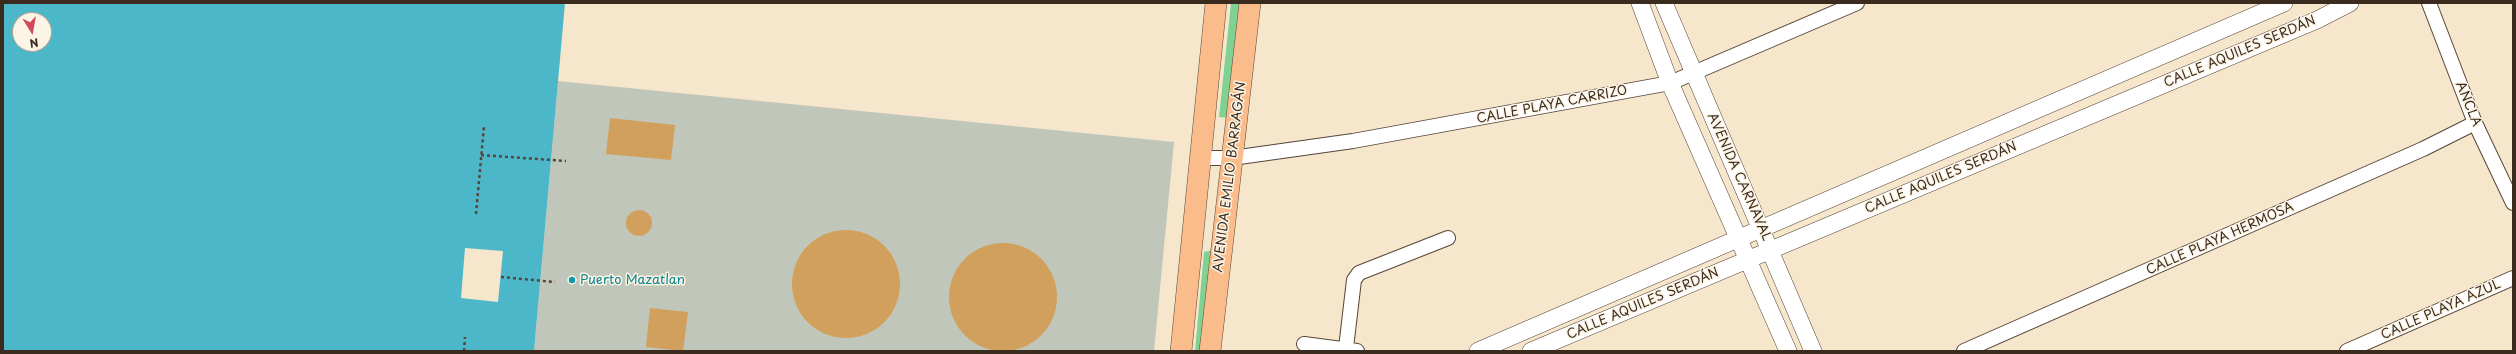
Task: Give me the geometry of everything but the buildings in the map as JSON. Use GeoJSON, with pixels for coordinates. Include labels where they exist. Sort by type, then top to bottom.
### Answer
{"type":"FeatureCollection","features":[{"type":"Feature","properties":{"kind":"main road"},"geometry":{"type":"LineString","coordinates":[[1181,351],[1216,3]]}},
{"type":"Feature","properties":{"kind":"main road","name":"AVENIDA EMILIO BARRAGÁN"},"geometry":{"type":"LineString","coordinates":[[1210,351],[1250,3]]}},
{"type":"Feature","properties":{"kind":"street","name":"AVENIDA CARNAVAL"},"geometry":{"type":"LineString","coordinates":[[1640,3],[1670,83],[1788,351]]}},
{"type":"Feature","properties":{"kind":"street","name":"AVENIDA CARNAVAL"},"geometry":{"type":"LineString","coordinates":[[1664,3],[1771,250],[1812,351]]}},
{"type":"Feature","properties":{"kind":"street","name":"CALLE PLAYA CARRIZO"},"geometry":{"type":"LineString","coordinates":[[1201,158],[1232,158],[1353,141],[1670,83],[1694,75],[1857,3]]}},
{"type":"Feature","properties":{"kind":"street","name":"CALLE AQUILES SERDÁN"},"geometry":{"type":"LineString","coordinates":[[1478,351],[2284,3]]}},
{"type":"Feature","properties":{"kind":"street","name":"CALLE AQUILES SERDÁN"},"geometry":{"type":"LineString","coordinates":[[1531,351],[2317,20],[2350,3]]}},
{"type":"Feature","properties":{"kind":"street","name":"ANCLA"},"geometry":{"type":"LineString","coordinates":[[2429,3],[2475,123],[2513,203]]}},
{"type":"Feature","properties":{"kind":"street"},"geometry":{"type":"LineString","coordinates":[[2228,26],[2230,56]]}},
{"type":"Feature","properties":{"kind":"street","name":"CALLE PLAYA HERMOSA"},"geometry":{"type":"LineString","coordinates":[[1964,351],[2423,149],[2475,123]]}},
{"type":"Feature","properties":{"kind":"street"},"geometry":{"type":"LineString","coordinates":[[1304,344],[1351,350],[1354,280],[1359,273],[1448,238]]}},
{"type":"Feature","properties":{"kind":"street","name":"CALLE PLAYA AZUL"},"geometry":{"type":"LineString","coordinates":[[2347,351],[2513,278]]}},
{"type":"Feature","properties":{"kind":"path"},"geometry":{"type":"LineString","coordinates":[[476,214],[484,126]]}},
{"type":"Feature","properties":{"kind":"path"},"geometry":{"type":"LineString","coordinates":[[481,155],[566,161]]}},
{"type":"Feature","properties":{"kind":"path"},"geometry":{"type":"LineString","coordinates":[[501,277],[555,282]]}},
{"type":"Feature","properties":{"kind":"path"},"geometry":{"type":"LineString","coordinates":[[464,351],[466,337]]}},
{"type":"Feature","properties":{"kind":"shaded area"},"geometry":{"type":"Polygon","coordinates":[[[558,81],[1174,142],[1154,351],[534,351],[558,81]]]}},
{"type":"Feature","properties":{"kind":"green space"},"geometry":{"type":"Polygon","coordinates":[[[1231,3],[1242,3],[1230,118],[1219,117],[1231,3]]]}},
{"type":"Feature","properties":{"kind":"green space"},"geometry":{"type":"Polygon","coordinates":[[[1214,250],[1206,351],[1195,351],[1204,252],[1214,250]]]}},
{"type":"Feature","properties":{"kind":"water"},"geometry":{"type":"Polygon","coordinates":[[[3,3],[565,3],[534,351],[3,351],[3,3]]]}},
{"type":"Feature","properties":{"kind":"pier"},"geometry":{"type":"Polygon","coordinates":[[[465,248],[503,251],[498,302],[461,298],[465,248]]]}},
{"type":"Feature","properties":{"kind":"place","name":"Puerto Mazatlan"},"geometry":{"type":"Point","coordinates":[572,280]}}]}
